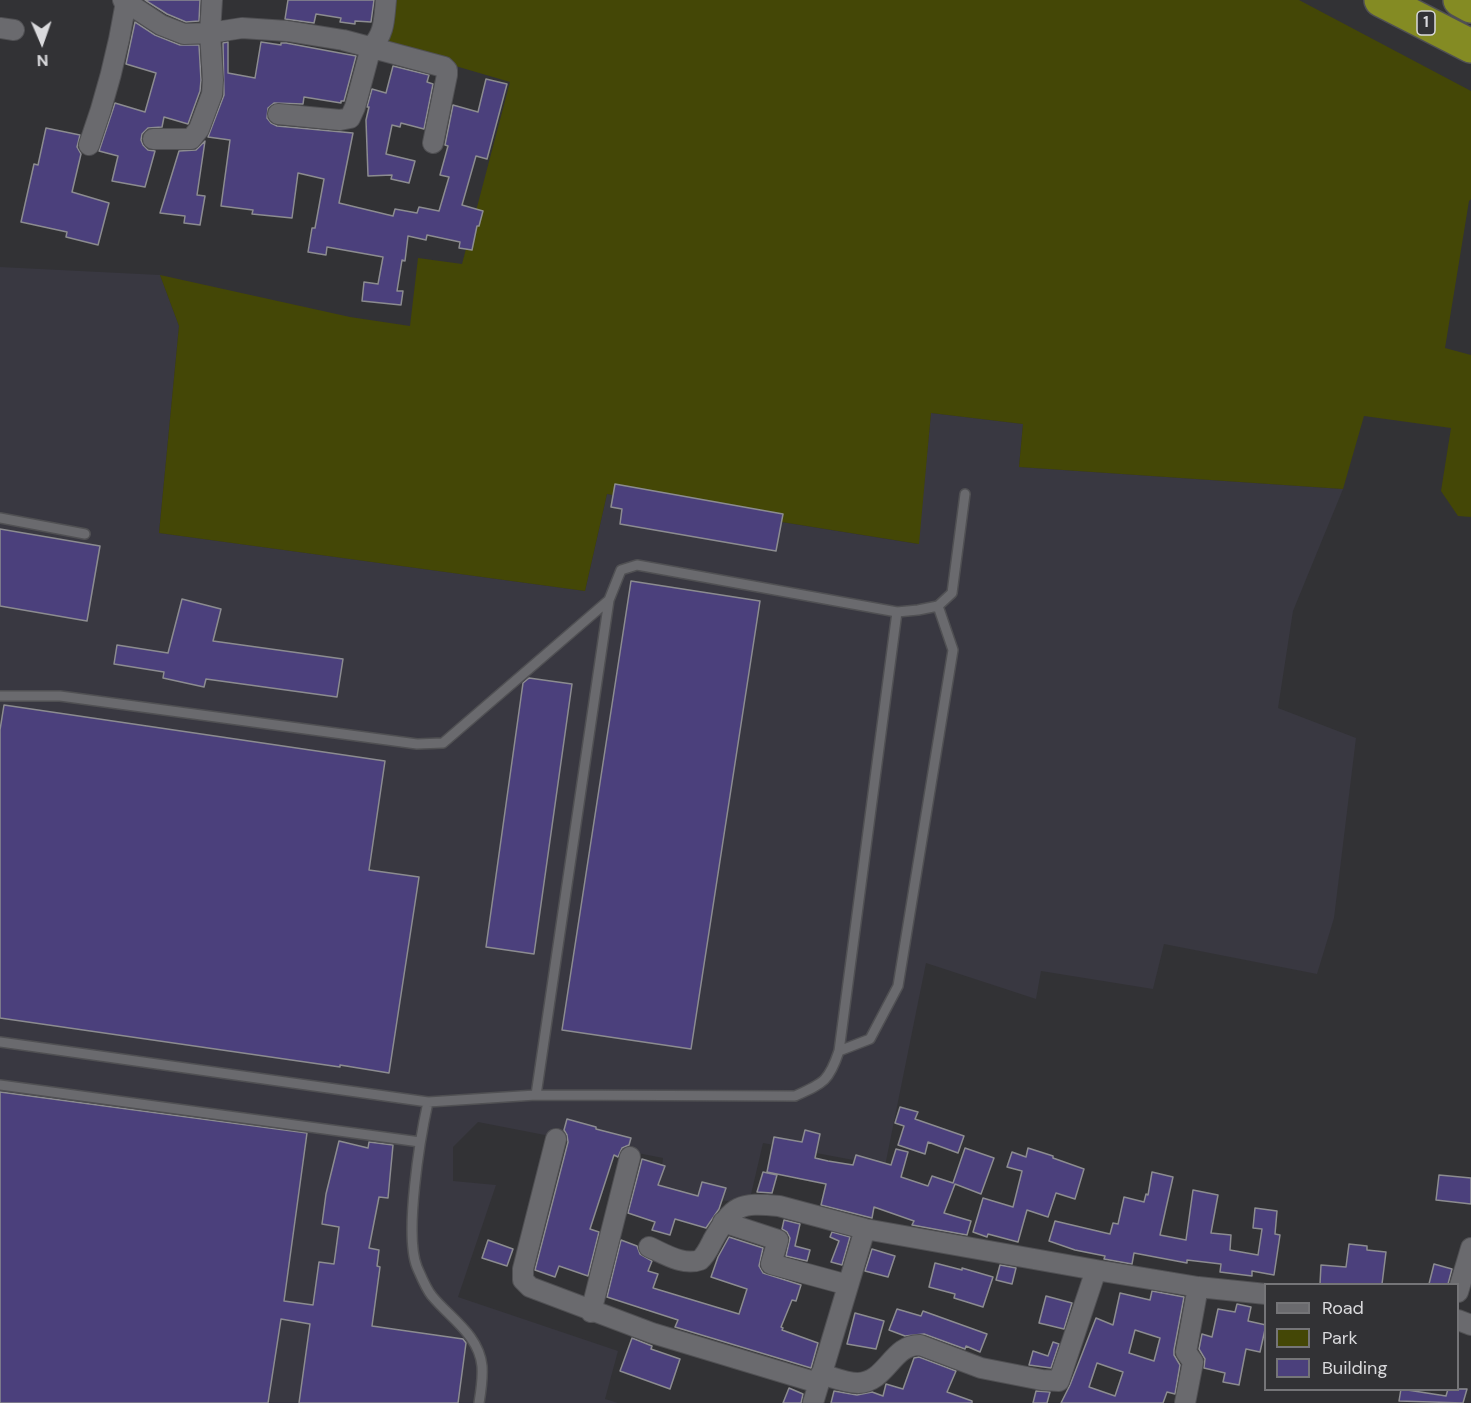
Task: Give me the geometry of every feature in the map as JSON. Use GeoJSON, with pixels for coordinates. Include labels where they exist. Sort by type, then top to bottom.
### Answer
{"type":"FeatureCollection","features":[{"type":"Feature","properties":{"kind":"highway","name":"1"},"geometry":{"type":"LineString","coordinates":[[1381,0],[1471,46]]}},
{"type":"Feature","properties":{"kind":"highway","name":"1"},"geometry":{"type":"LineString","coordinates":[[1429,0],[1471,21]]}},
{"type":"Feature","properties":{"kind":"highway"},"geometry":{"type":"LineString","coordinates":[[1460,0],[1471,6]]}},
{"type":"Feature","properties":{"kind":"street"},"geometry":{"type":"LineString","coordinates":[[153,139],[191,139],[199,129],[212,94],[210,33],[212,0]]}},
{"type":"Feature","properties":{"kind":"street"},"geometry":{"type":"LineString","coordinates":[[278,114],[340,120],[350,118],[371,47],[378,41],[383,31],[386,0]]}},
{"type":"Feature","properties":{"kind":"street"},"geometry":{"type":"LineString","coordinates":[[89,145],[105,101],[118,49],[125,1],[161,25],[184,33],[210,33],[242,28],[287,31],[343,40],[444,67],[447,70],[433,143]]}},
{"type":"Feature","properties":{"kind":"street"},"geometry":{"type":"LineString","coordinates":[[556,1139],[528,1249],[523,1280],[530,1287],[591,1312],[708,1351],[819,1378],[856,1383],[869,1381],[883,1373],[906,1347],[920,1345],[981,1368],[1048,1381],[1059,1381],[1096,1270]]}},
{"type":"Feature","properties":{"kind":"street"},"geometry":{"type":"LineString","coordinates":[[591,1312],[630,1157]]}},
{"type":"Feature","properties":{"kind":"street"},"geometry":{"type":"LineString","coordinates":[[649,1247],[683,1262],[692,1263],[705,1256],[723,1222],[740,1206],[751,1204],[778,1206],[865,1229],[1198,1287],[1264,1294]]}},
{"type":"Feature","properties":{"kind":"street"},"geometry":{"type":"LineString","coordinates":[[723,1222],[778,1240],[771,1264],[848,1285]]}},
{"type":"Feature","properties":{"kind":"street"},"geometry":{"type":"LineString","coordinates":[[813,1403],[865,1229]]}},
{"type":"Feature","properties":{"kind":"street"},"geometry":{"type":"LineString","coordinates":[[1459,1289],[1471,1248]]}},
{"type":"Feature","properties":{"kind":"street"},"geometry":{"type":"LineString","coordinates":[[1185,1403],[1193,1362],[1186,1352],[1198,1287]]}},
{"type":"Feature","properties":{"kind":"lane"},"geometry":{"type":"LineString","coordinates":[[536,1095],[609,600],[621,570],[637,566],[897,612],[938,606],[952,593],[965,494]]}},
{"type":"Feature","properties":{"kind":"lane"},"geometry":{"type":"LineString","coordinates":[[0,518],[85,534]]}},
{"type":"Feature","properties":{"kind":"lane"},"geometry":{"type":"LineString","coordinates":[[0,696],[60,696],[417,744],[443,743],[609,600]]}},
{"type":"Feature","properties":{"kind":"lane"},"geometry":{"type":"LineString","coordinates":[[838,1051],[870,1039],[897,986],[953,650],[938,606]]}},
{"type":"Feature","properties":{"kind":"lane"},"geometry":{"type":"LineString","coordinates":[[0,1042],[428,1102],[536,1095],[795,1096],[818,1085],[831,1073],[838,1051],[897,612]]}},
{"type":"Feature","properties":{"kind":"lane"},"geometry":{"type":"LineString","coordinates":[[0,1085],[420,1142]]}},
{"type":"Feature","properties":{"kind":"lane"},"geometry":{"type":"LineString","coordinates":[[428,1102],[420,1142],[412,1232],[416,1265],[431,1295],[462,1326],[479,1354],[482,1364],[479,1403]]}},
{"type":"Feature","properties":{"kind":"shaded area"},"geometry":{"type":"Polygon","coordinates":[[[0,267],[160,275],[179,326],[159,533],[585,591],[607,494],[918,544],[931,413],[1023,424],[1019,467],[1343,489],[1293,611],[1278,708],[1356,738],[1334,918],[1317,974],[1164,944],[1153,989],[1041,971],[1036,999],[926,963],[885,1166],[763,1143],[749,1203],[659,1194],[663,1158],[478,1122],[453,1147],[453,1181],[496,1185],[458,1297],[618,1351],[605,1399],[618,1403],[0,1403],[0,267]]]}},
{"type":"Feature","properties":{"kind":"green space"},"geometry":{"type":"Polygon","coordinates":[[[387,0],[1299,0],[1471,91],[1471,199],[1445,348],[1471,355],[1471,517],[1458,516],[1441,491],[1451,428],[1364,416],[1343,489],[1019,467],[1023,424],[931,413],[919,544],[607,494],[585,591],[159,533],[179,326],[160,275],[350,317],[410,326],[418,258],[462,264],[510,82],[384,45],[387,0]]]}},
{"type":"Feature","properties":{"kind":"building"},"geometry":{"type":"Polygon","coordinates":[[[145,0],[200,0],[199,21],[186,22],[167,14],[145,0]]]}},
{"type":"Feature","properties":{"kind":"building"},"geometry":{"type":"Polygon","coordinates":[[[288,0],[374,0],[371,22],[355,21],[355,24],[340,22],[341,18],[316,14],[314,23],[285,19],[288,0]]]}},
{"type":"Feature","properties":{"kind":"building"},"geometry":{"type":"Polygon","coordinates":[[[135,22],[155,35],[180,45],[199,45],[200,91],[188,124],[164,117],[162,127],[148,128],[142,134],[143,145],[148,150],[155,151],[145,187],[112,181],[118,156],[99,151],[115,103],[145,112],[156,73],[126,64],[135,22]]]}},
{"type":"Feature","properties":{"kind":"building"},"geometry":{"type":"Polygon","coordinates":[[[228,42],[228,73],[255,78],[261,42],[281,45],[281,43],[286,43],[356,56],[344,101],[341,103],[304,97],[303,104],[274,103],[268,108],[267,118],[277,126],[353,133],[339,203],[393,216],[395,209],[417,213],[419,207],[439,211],[449,177],[440,175],[448,146],[445,145],[453,105],[478,112],[486,79],[507,84],[487,159],[476,156],[462,205],[483,211],[472,250],[459,248],[460,242],[427,235],[426,240],[408,236],[405,261],[402,260],[397,291],[403,291],[401,305],[362,301],[364,282],[378,284],[383,257],[327,247],[326,255],[308,252],[324,179],[298,173],[292,218],[252,214],[253,210],[221,206],[230,140],[208,137],[224,95],[223,43],[228,42]]]}},
{"type":"Feature","properties":{"kind":"building"},"geometry":{"type":"Polygon","coordinates":[[[393,66],[429,75],[427,82],[433,84],[424,129],[401,123],[400,127],[392,125],[386,154],[415,161],[409,183],[391,179],[392,175],[368,176],[366,120],[369,107],[367,107],[372,89],[386,93],[393,66]]]}},
{"type":"Feature","properties":{"kind":"building"},"geometry":{"type":"Polygon","coordinates":[[[46,128],[80,135],[77,147],[81,154],[72,192],[109,203],[98,245],[66,237],[67,232],[21,222],[34,164],[38,165],[46,128]]]}},
{"type":"Feature","properties":{"kind":"building"},"geometry":{"type":"Polygon","coordinates":[[[205,141],[197,195],[205,196],[200,225],[184,223],[185,216],[160,213],[179,151],[196,150],[205,141]]]}},
{"type":"Feature","properties":{"kind":"building"},"geometry":{"type":"Polygon","coordinates":[[[615,484],[783,514],[776,551],[620,524],[622,509],[611,507],[615,484]]]}},
{"type":"Feature","properties":{"kind":"building"},"geometry":{"type":"Polygon","coordinates":[[[0,529],[100,546],[87,621],[0,606],[0,529]]]}},
{"type":"Feature","properties":{"kind":"building"},"geometry":{"type":"Polygon","coordinates":[[[631,581],[760,601],[691,1049],[562,1030],[631,581]]]}},
{"type":"Feature","properties":{"kind":"building"},"geometry":{"type":"Polygon","coordinates":[[[182,599],[221,609],[213,641],[343,659],[337,697],[206,679],[204,687],[163,678],[164,672],[114,664],[117,645],[168,653],[182,599]]]}},
{"type":"Feature","properties":{"kind":"building"},"geometry":{"type":"Polygon","coordinates":[[[529,678],[572,684],[534,954],[486,947],[523,683],[529,678]]]}},
{"type":"Feature","properties":{"kind":"building"},"geometry":{"type":"Polygon","coordinates":[[[4,705],[385,761],[369,870],[419,877],[389,1073],[0,1018],[0,730],[4,705]]]}},
{"type":"Feature","properties":{"kind":"building"},"geometry":{"type":"Polygon","coordinates":[[[0,1092],[307,1133],[284,1301],[313,1305],[319,1262],[334,1264],[339,1227],[322,1224],[326,1194],[339,1141],[368,1148],[369,1142],[393,1145],[388,1198],[379,1197],[369,1248],[379,1250],[377,1266],[380,1267],[372,1326],[463,1339],[466,1343],[458,1403],[299,1403],[310,1324],[281,1319],[268,1403],[0,1403],[0,1092]]]}},
{"type":"Feature","properties":{"kind":"building"},"geometry":{"type":"Polygon","coordinates":[[[900,1107],[918,1112],[915,1119],[964,1136],[958,1153],[928,1142],[925,1154],[898,1145],[904,1126],[895,1123],[900,1107]]]}},
{"type":"Feature","properties":{"kind":"building"},"geometry":{"type":"Polygon","coordinates":[[[567,1119],[631,1138],[629,1145],[622,1148],[618,1157],[614,1155],[590,1229],[599,1232],[588,1276],[559,1266],[555,1277],[535,1270],[568,1142],[564,1130],[567,1119]]]}},
{"type":"Feature","properties":{"kind":"building"},"geometry":{"type":"Polygon","coordinates":[[[805,1130],[820,1134],[815,1158],[828,1161],[853,1165],[856,1155],[891,1165],[896,1149],[908,1152],[901,1177],[928,1186],[932,1176],[953,1183],[965,1148],[994,1158],[981,1194],[955,1184],[944,1213],[971,1221],[967,1235],[912,1225],[914,1221],[874,1207],[872,1218],[821,1205],[826,1184],[767,1172],[774,1137],[802,1142],[805,1130]]]}},
{"type":"Feature","properties":{"kind":"building"},"geometry":{"type":"Polygon","coordinates":[[[1028,1148],[1084,1169],[1075,1199],[1056,1193],[1048,1217],[1027,1210],[1018,1242],[988,1234],[987,1237],[973,1232],[983,1198],[1013,1207],[1022,1171],[1007,1167],[1012,1152],[1026,1157],[1028,1148]]]}},
{"type":"Feature","properties":{"kind":"building"},"geometry":{"type":"Polygon","coordinates":[[[642,1159],[665,1166],[658,1185],[698,1196],[702,1182],[726,1188],[719,1209],[706,1228],[675,1219],[670,1235],[652,1230],[655,1222],[628,1213],[642,1159]]]}},
{"type":"Feature","properties":{"kind":"building"},"geometry":{"type":"Polygon","coordinates":[[[763,1172],[777,1175],[772,1193],[757,1192],[763,1172]]]}},
{"type":"Feature","properties":{"kind":"building"},"geometry":{"type":"Polygon","coordinates":[[[1152,1172],[1173,1177],[1160,1235],[1186,1240],[1193,1190],[1218,1195],[1211,1233],[1231,1235],[1230,1250],[1258,1255],[1262,1229],[1253,1228],[1255,1208],[1277,1211],[1275,1234],[1280,1235],[1274,1275],[1252,1271],[1252,1276],[1220,1272],[1221,1264],[1187,1260],[1187,1263],[1134,1253],[1132,1264],[1104,1259],[1105,1256],[1075,1250],[1049,1241],[1055,1221],[1110,1234],[1113,1223],[1118,1224],[1124,1197],[1144,1202],[1146,1194],[1148,1195],[1152,1172]]]}},
{"type":"Feature","properties":{"kind":"building"},"geometry":{"type":"Polygon","coordinates":[[[1439,1175],[1471,1178],[1471,1204],[1436,1200],[1439,1175]]]}},
{"type":"Feature","properties":{"kind":"building"},"geometry":{"type":"Polygon","coordinates":[[[784,1220],[800,1224],[795,1246],[810,1250],[807,1261],[786,1256],[790,1238],[782,1229],[784,1220]]]}},
{"type":"Feature","properties":{"kind":"building"},"geometry":{"type":"Polygon","coordinates":[[[832,1232],[850,1237],[842,1265],[831,1262],[839,1241],[830,1237],[832,1232]]]}},
{"type":"Feature","properties":{"kind":"building"},"geometry":{"type":"Polygon","coordinates":[[[729,1237],[763,1248],[759,1266],[763,1273],[801,1285],[796,1301],[792,1300],[781,1327],[782,1330],[818,1343],[811,1368],[675,1327],[678,1320],[607,1297],[621,1240],[637,1246],[640,1254],[652,1261],[648,1271],[658,1274],[653,1288],[739,1314],[747,1289],[711,1277],[718,1257],[729,1237]]]}},
{"type":"Feature","properties":{"kind":"building"},"geometry":{"type":"Polygon","coordinates":[[[488,1240],[513,1249],[507,1266],[482,1258],[488,1240]]]}},
{"type":"Feature","properties":{"kind":"building"},"geometry":{"type":"Polygon","coordinates":[[[1349,1244],[1367,1246],[1367,1250],[1386,1252],[1382,1283],[1320,1283],[1321,1265],[1346,1267],[1349,1244]]]}},
{"type":"Feature","properties":{"kind":"building"},"geometry":{"type":"Polygon","coordinates":[[[872,1249],[895,1256],[888,1277],[865,1271],[872,1249]]]}},
{"type":"Feature","properties":{"kind":"building"},"geometry":{"type":"Polygon","coordinates":[[[935,1263],[993,1277],[983,1307],[954,1298],[955,1294],[929,1287],[935,1263]]]}},
{"type":"Feature","properties":{"kind":"building"},"geometry":{"type":"Polygon","coordinates":[[[1434,1264],[1452,1269],[1448,1283],[1429,1283],[1434,1264]]]}},
{"type":"Feature","properties":{"kind":"building"},"geometry":{"type":"Polygon","coordinates":[[[1000,1265],[1016,1268],[1012,1284],[996,1280],[1000,1265]]]}},
{"type":"Feature","properties":{"kind":"building"},"geometry":{"type":"Polygon","coordinates":[[[1152,1291],[1184,1297],[1174,1350],[1174,1355],[1180,1365],[1175,1394],[1167,1392],[1163,1403],[1061,1403],[1096,1318],[1113,1325],[1120,1293],[1150,1300],[1152,1291]],[[1135,1330],[1129,1353],[1154,1361],[1160,1338],[1135,1330]],[[1097,1363],[1089,1387],[1115,1396],[1123,1372],[1097,1363]]]}},
{"type":"Feature","properties":{"kind":"building"},"geometry":{"type":"Polygon","coordinates":[[[1046,1296],[1072,1303],[1064,1329],[1039,1323],[1046,1296]]]}},
{"type":"Feature","properties":{"kind":"building"},"geometry":{"type":"Polygon","coordinates":[[[1237,1304],[1251,1307],[1248,1321],[1264,1325],[1260,1352],[1246,1349],[1239,1385],[1223,1382],[1225,1373],[1204,1368],[1205,1359],[1199,1349],[1202,1334],[1212,1337],[1218,1309],[1235,1312],[1237,1304]]]}},
{"type":"Feature","properties":{"kind":"building"},"geometry":{"type":"Polygon","coordinates":[[[897,1309],[921,1316],[923,1311],[987,1334],[980,1352],[924,1334],[905,1336],[889,1330],[897,1309]]]}},
{"type":"Feature","properties":{"kind":"building"},"geometry":{"type":"Polygon","coordinates":[[[855,1313],[884,1321],[876,1349],[847,1344],[855,1313]]]}},
{"type":"Feature","properties":{"kind":"building"},"geometry":{"type":"Polygon","coordinates":[[[632,1338],[652,1346],[651,1349],[680,1359],[670,1389],[620,1371],[632,1338]]]}},
{"type":"Feature","properties":{"kind":"building"},"geometry":{"type":"Polygon","coordinates":[[[1053,1342],[1059,1344],[1051,1368],[1029,1365],[1033,1351],[1048,1356],[1053,1342]]]}},
{"type":"Feature","properties":{"kind":"building"},"geometry":{"type":"Polygon","coordinates":[[[919,1357],[956,1371],[947,1392],[972,1401],[972,1403],[831,1403],[834,1391],[857,1395],[872,1392],[883,1396],[886,1384],[903,1389],[914,1358],[919,1357]]]}},
{"type":"Feature","properties":{"kind":"building"},"geometry":{"type":"Polygon","coordinates":[[[789,1388],[803,1394],[801,1403],[783,1403],[789,1388]]]}},
{"type":"Feature","properties":{"kind":"building"},"geometry":{"type":"Polygon","coordinates":[[[1467,1389],[1463,1403],[1399,1401],[1401,1391],[1446,1396],[1447,1391],[1467,1389]]]}},
{"type":"Feature","properties":{"kind":"building"},"geometry":{"type":"Polygon","coordinates":[[[1036,1391],[1050,1392],[1047,1403],[1033,1403],[1036,1391]]]}}]}
